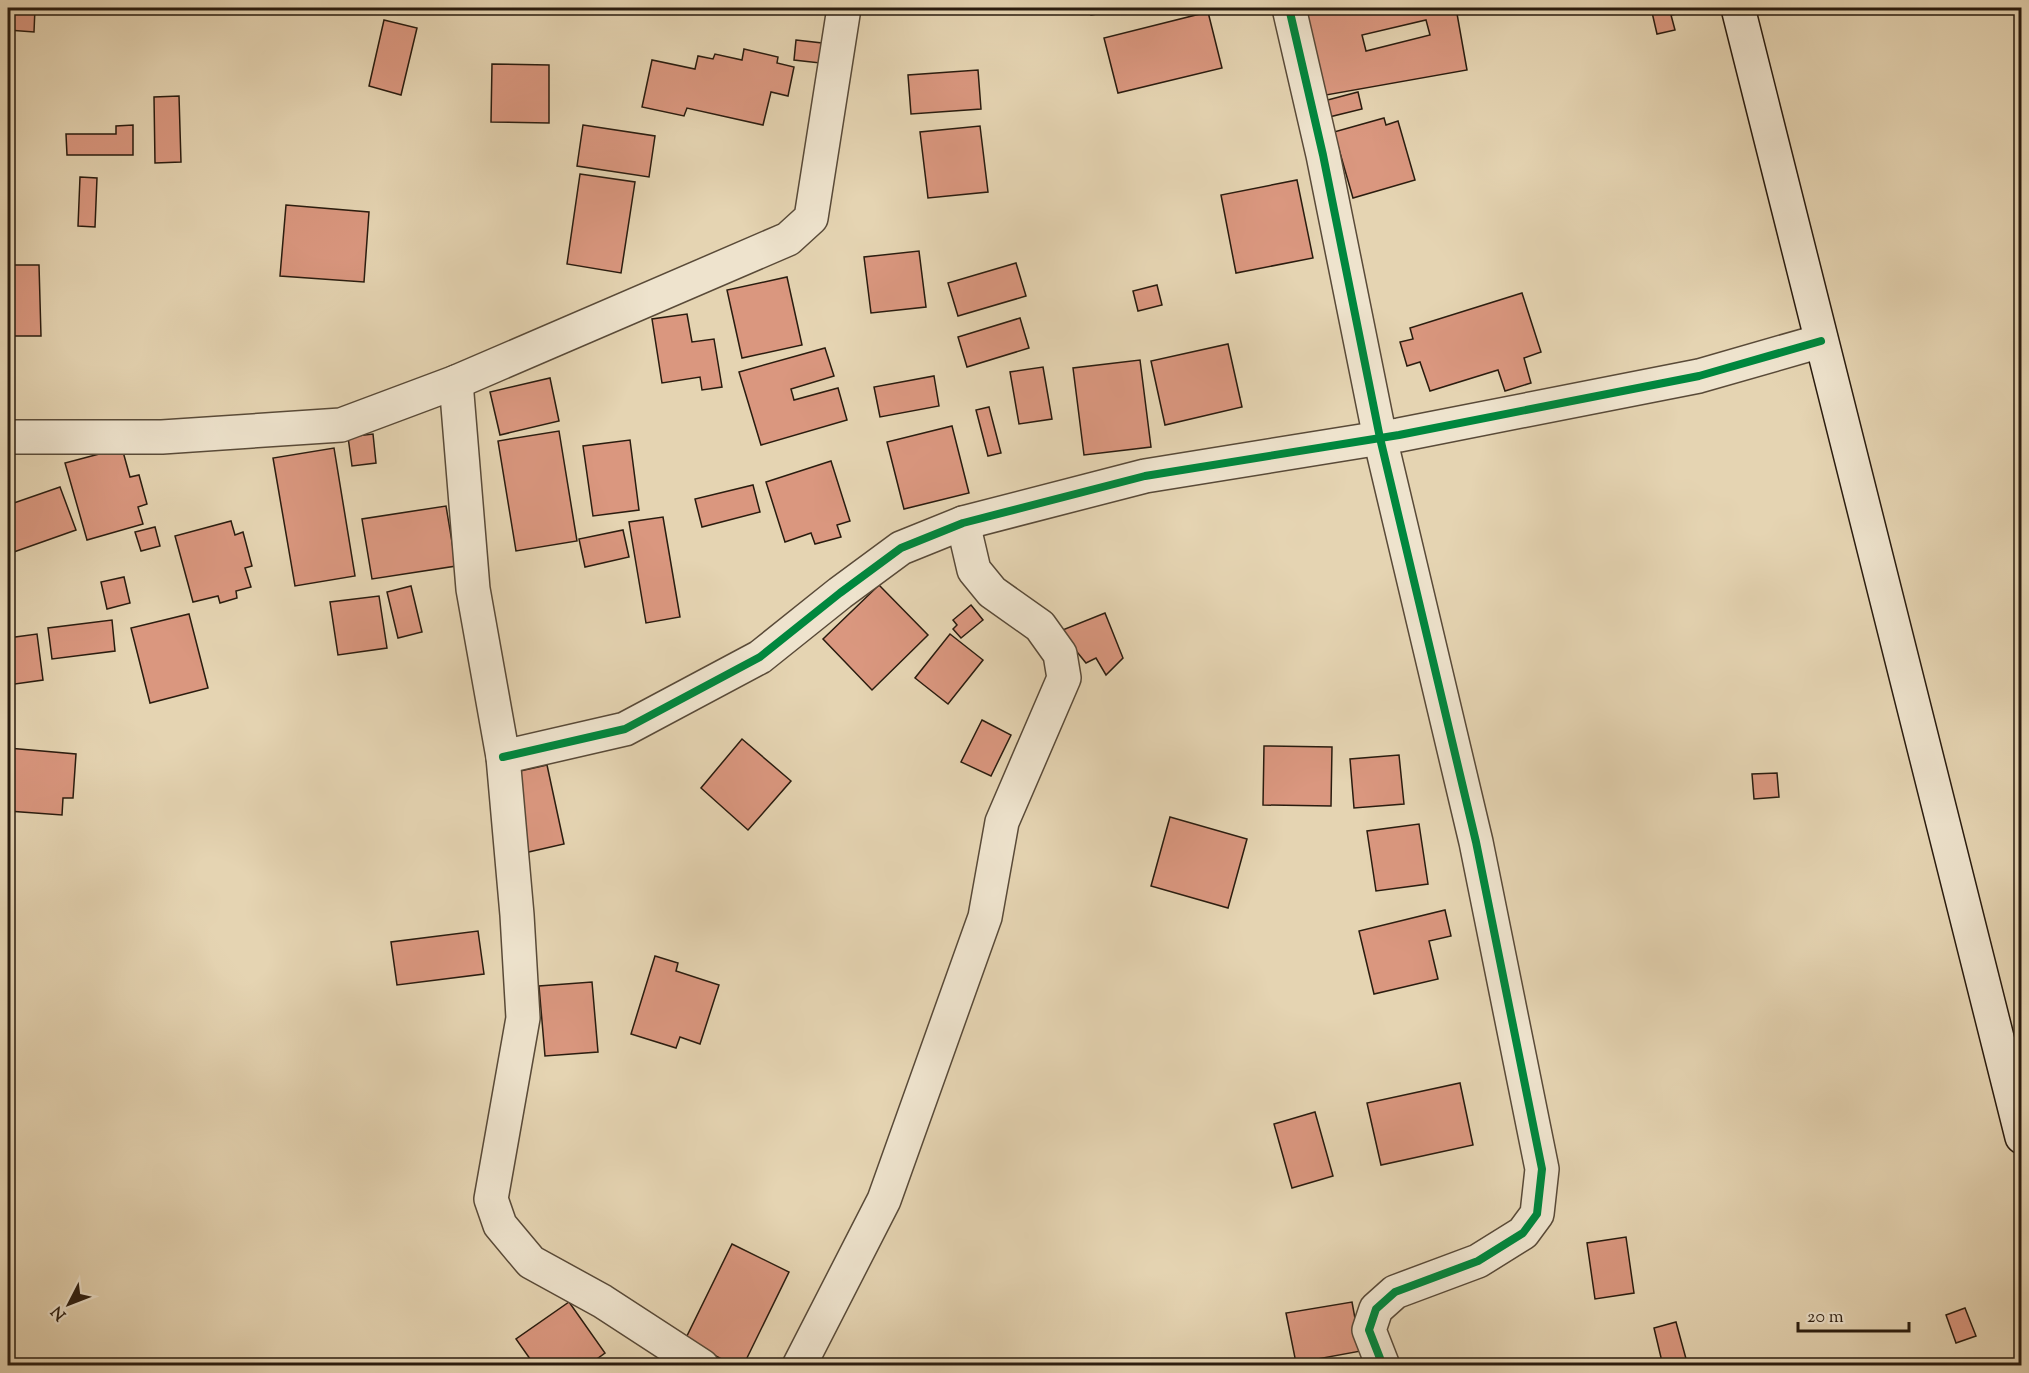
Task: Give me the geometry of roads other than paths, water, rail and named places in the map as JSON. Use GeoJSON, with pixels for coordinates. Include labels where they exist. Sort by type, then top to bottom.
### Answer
{"type":"FeatureCollection","features":[{"type":"Feature","properties":{"kind":"street"},"geometry":{"type":"LineString","coordinates":[[8,438],[162,437],[341,425],[456,382],[788,239],[811,218],[844,8]]}},
{"type":"Feature","properties":{"kind":"street"},"geometry":{"type":"LineString","coordinates":[[1289,8],[1323,155],[1380,438],[1476,842],[1542,1169],[1537,1214],[1522,1233],[1478,1261],[1395,1292],[1376,1309],[1369,1330],[1383,1365]]}},
{"type":"Feature","properties":{"kind":"street"},"geometry":{"type":"LineString","coordinates":[[1738,8],[2022,1137]]}},
{"type":"Feature","properties":{"kind":"street"},"geometry":{"type":"LineString","coordinates":[[503,757],[625,729],[760,657],[901,548],[963,523],[1145,476],[1380,438],[1699,376],[1821,341]]}},
{"type":"Feature","properties":{"kind":"street"},"geometry":{"type":"LineString","coordinates":[[456,382],[474,589],[503,757],[517,915],[523,1018],[491,1199],[500,1225],[531,1262],[602,1301],[702,1365]]}},
{"type":"Feature","properties":{"kind":"street"},"geometry":{"type":"LineString","coordinates":[[800,1365],[884,1200],[986,917],[1002,822],[1064,678],[1060,654],[1040,626],[992,592],[974,570],[963,523]]}}]}
